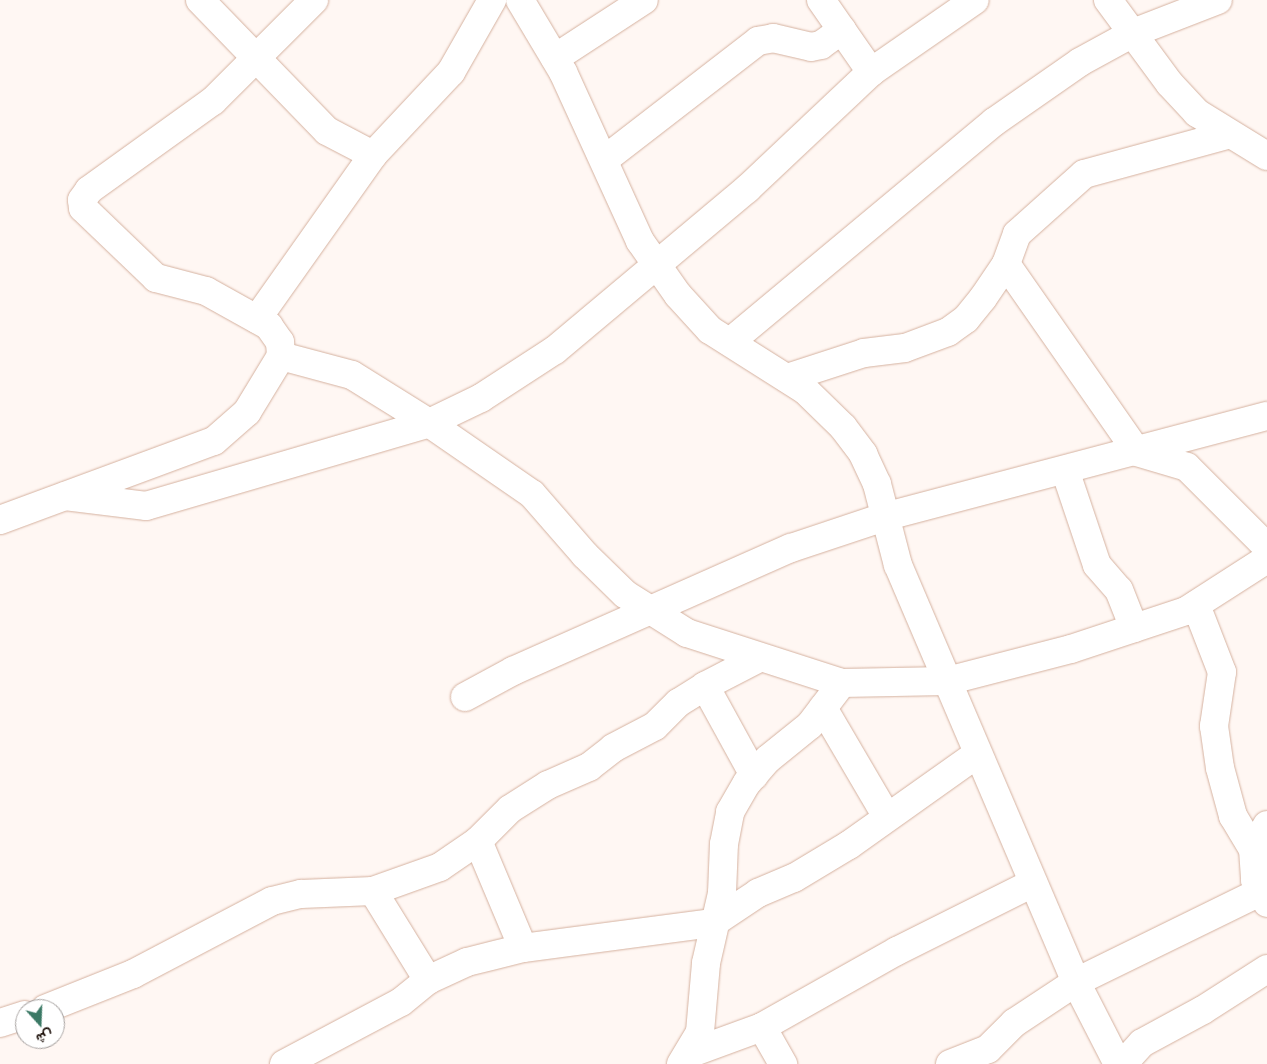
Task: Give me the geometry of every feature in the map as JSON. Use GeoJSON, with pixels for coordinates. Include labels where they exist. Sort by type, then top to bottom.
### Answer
{"type":"FeatureCollection","features":[{"type":"Feature","properties":{"kind":"street"},"geometry":{"type":"LineString","coordinates":[[200,0],[256,60],[327,131],[373,155]]}},
{"type":"Feature","properties":{"kind":"street"},"geometry":{"type":"LineString","coordinates":[[0,520],[214,442],[247,412],[281,356],[280,342],[269,326],[206,291],[156,278],[83,208],[82,200],[89,190],[213,101],[314,0]]}},
{"type":"Feature","properties":{"kind":"street"},"geometry":{"type":"LineString","coordinates":[[257,319],[373,155],[451,72],[492,0]]}},
{"type":"Feature","properties":{"kind":"street"},"geometry":{"type":"LineString","coordinates":[[520,0],[555,58],[640,241],[656,263],[710,330],[805,390],[843,427],[864,454],[877,484],[884,517],[898,564],[977,754],[1076,982],[1118,1064]]}},
{"type":"Feature","properties":{"kind":"street"},"geometry":{"type":"LineString","coordinates":[[555,58],[644,0]]}},
{"type":"Feature","properties":{"kind":"street"},"geometry":{"type":"LineString","coordinates":[[821,0],[871,72]]}},
{"type":"Feature","properties":{"kind":"street"},"geometry":{"type":"LineString","coordinates":[[65,496],[146,506],[428,423],[481,398],[555,350],[656,263],[747,189],[871,72],[975,0]]}},
{"type":"Feature","properties":{"kind":"street"},"geometry":{"type":"LineString","coordinates":[[1108,0],[1170,84],[1197,113],[1267,156]]}},
{"type":"Feature","properties":{"kind":"street"},"geometry":{"type":"LineString","coordinates":[[730,342],[994,122],[1080,62],[1133,32],[1218,0]]}},
{"type":"Feature","properties":{"kind":"street"},"geometry":{"type":"LineString","coordinates":[[604,160],[758,42],[773,38],[811,47],[820,45],[842,30]]}},
{"type":"Feature","properties":{"kind":"street"},"geometry":{"type":"LineString","coordinates":[[787,378],[864,353],[905,348],[948,332],[966,319],[1006,264],[1017,234],[1084,174],[1230,134]]}},
{"type":"Feature","properties":{"kind":"street"},"geometry":{"type":"LineString","coordinates":[[1006,264],[1137,452],[1187,467],[1267,547]]}},
{"type":"Feature","properties":{"kind":"street"},"geometry":{"type":"LineString","coordinates":[[281,356],[352,375],[428,423],[532,494],[585,556],[625,594],[687,634],[842,683],[947,681],[1134,628],[1196,605],[1267,559]]}},
{"type":"Feature","properties":{"kind":"street"},"geometry":{"type":"LineString","coordinates":[[465,697],[513,671],[791,548],[884,517],[1137,452],[1267,416]]}},
{"type":"Feature","properties":{"kind":"street"},"geometry":{"type":"LineString","coordinates":[[1065,470],[1097,565],[1119,590],[1134,628]]}},
{"type":"Feature","properties":{"kind":"street"},"geometry":{"type":"LineString","coordinates":[[950,1064],[988,1049],[1014,1024],[1076,982],[1263,897],[1253,849],[1233,816],[1220,768],[1214,726],[1222,672],[1196,605]]}},
{"type":"Feature","properties":{"kind":"street"},"geometry":{"type":"LineString","coordinates":[[65,1001],[142,970],[272,901],[301,894],[373,891],[440,867],[478,841],[510,809],[655,726],[678,703],[705,686],[759,658]]}},
{"type":"Feature","properties":{"kind":"street"},"geometry":{"type":"LineString","coordinates":[[686,1058],[700,1032],[713,923],[722,893],[724,844],[730,812],[754,775],[810,724],[842,683]]}},
{"type":"Feature","properties":{"kind":"street"},"geometry":{"type":"LineString","coordinates":[[705,686],[754,775]]}},
{"type":"Feature","properties":{"kind":"street"},"geometry":{"type":"LineString","coordinates":[[823,708],[887,817]]}},
{"type":"Feature","properties":{"kind":"street"},"geometry":{"type":"LineString","coordinates":[[294,1062],[401,1002],[428,980],[467,962],[523,948],[713,923],[758,892],[794,878],[849,845],[977,754]]}},
{"type":"Feature","properties":{"kind":"street"},"geometry":{"type":"LineString","coordinates":[[1253,849],[1267,825]]}},
{"type":"Feature","properties":{"kind":"street"},"geometry":{"type":"LineString","coordinates":[[478,841],[523,948]]}},
{"type":"Feature","properties":{"kind":"street"},"geometry":{"type":"LineString","coordinates":[[686,1058],[762,1027],[897,951],[1033,882]]}},
{"type":"Feature","properties":{"kind":"street"},"geometry":{"type":"LineString","coordinates":[[373,891],[428,980]]}},
{"type":"Feature","properties":{"kind":"street"},"geometry":{"type":"LineString","coordinates":[[1123,1064],[1142,1043],[1204,1010],[1267,969]]}},
{"type":"Feature","properties":{"kind":"street"},"geometry":{"type":"LineString","coordinates":[[0,1023],[15,1018]]}},
{"type":"Feature","properties":{"kind":"street"},"geometry":{"type":"LineString","coordinates":[[762,1027],[783,1064]]}}]}
